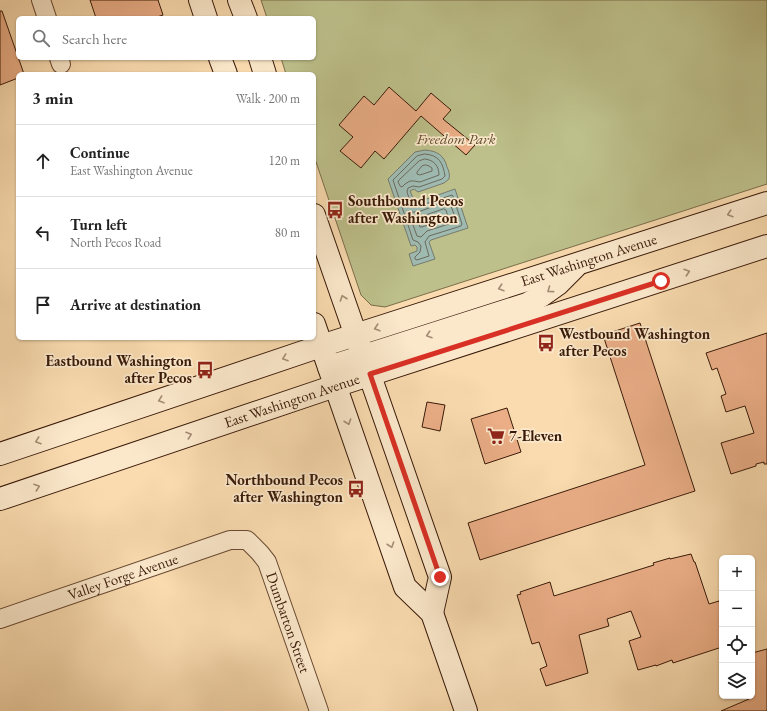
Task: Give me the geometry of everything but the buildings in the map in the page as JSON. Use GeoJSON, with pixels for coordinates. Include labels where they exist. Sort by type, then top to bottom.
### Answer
{"type":"FeatureCollection","features":[{"type":"Feature","properties":{"kind":"main road"},"geometry":{"type":"LineString","coordinates":[[200,0],[205,16]]}},
{"type":"Feature","properties":{"kind":"main road"},"geometry":{"type":"LineString","coordinates":[[240,0],[245,16]]}},
{"type":"Feature","properties":{"kind":"main road"},"geometry":{"type":"LineString","coordinates":[[221,60],[225,72]]}},
{"type":"Feature","properties":{"kind":"main road"},"geometry":{"type":"LineString","coordinates":[[261,60],[264,72]]}},
{"type":"Feature","properties":{"kind":"main road","name":"East Washington Avenue"},"geometry":{"type":"LineString","coordinates":[[0,454],[356,334],[767,203]]}},
{"type":"Feature","properties":{"kind":"main road"},"geometry":{"type":"LineString","coordinates":[[316,221],[440,577],[432,613]]}},
{"type":"Feature","properties":{"kind":"main road"},"geometry":{"type":"LineString","coordinates":[[737,256],[767,238]]}},
{"type":"Feature","properties":{"kind":"main road","name":"East Washington Avenue"},"geometry":{"type":"LineString","coordinates":[[0,499],[332,376],[767,246]]}},
{"type":"Feature","properties":{"kind":"main road"},"geometry":{"type":"LineString","coordinates":[[367,365],[527,304],[558,284],[578,263]]}},
{"type":"Feature","properties":{"kind":"main road"},"geometry":{"type":"LineString","coordinates":[[316,330],[405,587],[432,613],[466,711]]}},
{"type":"Feature","properties":{"kind":"street"},"geometry":{"type":"LineString","coordinates":[[41,0],[46,16]]}},
{"type":"Feature","properties":{"kind":"street","name":"Valley Forge Avenue"},"geometry":{"type":"LineString","coordinates":[[0,619],[230,540],[247,540]]}},
{"type":"Feature","properties":{"kind":"street","name":"Dumbarton Street"},"geometry":{"type":"LineString","coordinates":[[247,540],[267,562],[319,711]]}},
{"type":"Feature","properties":{"kind":"green space","name":"Freedom Park"},"geometry":{"type":"Polygon","coordinates":[[[261,0],[767,0],[767,184],[385,307],[371,305],[361,295],[316,162],[316,72],[285,72],[282,60],[316,60],[316,16],[266,16],[261,0]]]}},
{"type":"Feature","properties":{"kind":"water"},"geometry":{"type":"Polygon","coordinates":[[[425,150],[433,151],[444,159],[449,174],[449,179],[444,183],[418,192],[414,189],[410,191],[415,203],[455,189],[468,228],[431,240],[429,242],[435,259],[413,266],[409,254],[417,251],[417,247],[415,245],[411,246],[388,179],[415,152],[425,150]]]}},
{"type":"Feature","properties":{"kind":"place","name":"Southbound Pecos after Washington"},"geometry":{"type":"Point","coordinates":[335,210]}},
{"type":"Feature","properties":{"kind":"place","name":"Westbound Washington after Pecos"},"geometry":{"type":"Point","coordinates":[546,343]}},
{"type":"Feature","properties":{"kind":"place","name":"Eastbound Washington after Pecos"},"geometry":{"type":"Point","coordinates":[205,370]}},
{"type":"Feature","properties":{"kind":"place","name":"7-Eleven"},"geometry":{"type":"Point","coordinates":[496,436]}},
{"type":"Feature","properties":{"kind":"place","name":"Northbound Pecos after Washington"},"geometry":{"type":"Point","coordinates":[356,489]}},
{"type":"Feature","properties":{"kind":"route"},"geometry":{"type":"LineString","coordinates":[[440,577],[370,374],[661,281]]}}]}
